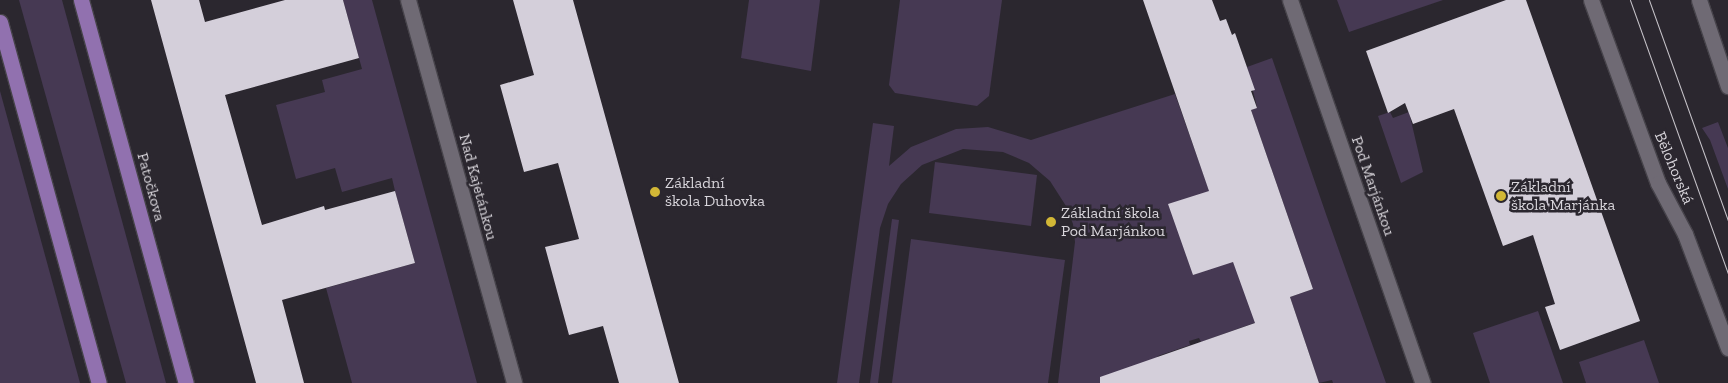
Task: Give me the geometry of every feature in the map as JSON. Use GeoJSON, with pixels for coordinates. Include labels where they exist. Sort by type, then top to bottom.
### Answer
{"type":"FeatureCollection","features":[{"type":"Feature","properties":{"kind":"main road","name":"Patočkova"},"geometry":{"type":"LineString","coordinates":[[82,0],[186,383]]}},
{"type":"Feature","properties":{"kind":"main road"},"geometry":{"type":"LineString","coordinates":[[0,22],[99,383]]}},
{"type":"Feature","properties":{"kind":"street","name":"Nad Kajetánkou"},"geometry":{"type":"LineString","coordinates":[[408,0],[514,383]]}},
{"type":"Feature","properties":{"kind":"street","name":"Pod Marjánkou"},"geometry":{"type":"LineString","coordinates":[[1290,0],[1423,383]]}},
{"type":"Feature","properties":{"kind":"street","name":"Bělohorská"},"geometry":{"type":"LineString","coordinates":[[1591,0],[1658,183],[1685,234],[1728,348]]}},
{"type":"Feature","properties":{"kind":"street"},"geometry":{"type":"LineString","coordinates":[[1699,0],[1728,86]]}},
{"type":"Feature","properties":{"kind":"shaded area"},"geometry":{"type":"Polygon","coordinates":[[[19,0],[62,0],[166,383],[126,383],[19,0]]]}},
{"type":"Feature","properties":{"kind":"shaded area"},"geometry":{"type":"Polygon","coordinates":[[[343,0],[372,0],[477,383],[352,383],[326,288],[415,263],[392,178],[342,192],[335,168],[296,179],[276,105],[325,92],[322,80],[362,69],[343,0]]]}},
{"type":"Feature","properties":{"kind":"shaded area"},"geometry":{"type":"Polygon","coordinates":[[[749,0],[820,0],[811,71],[741,58],[749,0]]]}},
{"type":"Feature","properties":{"kind":"shaded area"},"geometry":{"type":"Polygon","coordinates":[[[900,0],[1002,0],[989,96],[977,106],[895,93],[889,85],[900,0]]]}},
{"type":"Feature","properties":{"kind":"shaded area"},"geometry":{"type":"Polygon","coordinates":[[[1337,0],[1443,0],[1349,32],[1337,0]]]}},
{"type":"Feature","properties":{"kind":"shaded area"},"geometry":{"type":"Polygon","coordinates":[[[1272,58],[1386,383],[1333,383],[1332,380],[1319,383],[1290,297],[1313,289],[1251,110],[1257,107],[1247,67],[1272,58]]]}},
{"type":"Feature","properties":{"kind":"shaded area"},"geometry":{"type":"Polygon","coordinates":[[[0,91],[80,383],[0,383],[0,91]]]}},
{"type":"Feature","properties":{"kind":"shaded area"},"geometry":{"type":"Polygon","coordinates":[[[1175,94],[1210,193],[1193,275],[1232,259],[1257,322],[1201,342],[1199,338],[1189,341],[1190,345],[1158,356],[1142,383],[1058,383],[1075,242],[1073,224],[1066,206],[1050,181],[1029,163],[1003,152],[963,149],[922,165],[901,184],[888,204],[880,228],[859,383],[837,383],[873,123],[894,126],[889,166],[911,147],[956,129],[988,127],[1031,140],[1175,94]]]}},
{"type":"Feature","properties":{"kind":"shaded area"},"geometry":{"type":"Polygon","coordinates":[[[1390,112],[1393,118],[1409,112],[1423,172],[1401,183],[1378,116],[1390,112]]]}},
{"type":"Feature","properties":{"kind":"shaded area"},"geometry":{"type":"Polygon","coordinates":[[[1718,122],[1728,148],[1728,189],[1710,140],[1702,128],[1718,122]]]}},
{"type":"Feature","properties":{"kind":"shaded area"},"geometry":{"type":"Polygon","coordinates":[[[935,162],[1037,175],[1031,226],[929,213],[935,162]]]}},
{"type":"Feature","properties":{"kind":"shaded area"},"geometry":{"type":"Polygon","coordinates":[[[892,219],[899,220],[878,383],[870,383],[892,219]]]}},
{"type":"Feature","properties":{"kind":"shaded area"},"geometry":{"type":"Polygon","coordinates":[[[911,239],[1065,260],[1048,383],[892,383],[911,239]]]}},
{"type":"Feature","properties":{"kind":"shaded area"},"geometry":{"type":"Polygon","coordinates":[[[1538,311],[1563,383],[1490,383],[1473,333],[1538,311]]]}},
{"type":"Feature","properties":{"kind":"shaded area"},"geometry":{"type":"Polygon","coordinates":[[[1644,340],[1659,383],[1586,383],[1579,362],[1644,340]]]}},
{"type":"Feature","properties":{"kind":"building"},"geometry":{"type":"Polygon","coordinates":[[[151,0],[199,0],[205,22],[285,0],[343,0],[359,58],[225,95],[262,225],[324,206],[325,210],[395,191],[415,263],[282,300],[304,383],[256,383],[151,0]]]}},
{"type":"Feature","properties":{"kind":"building"},"geometry":{"type":"Polygon","coordinates":[[[513,0],[573,0],[679,383],[619,383],[603,326],[569,335],[545,247],[579,239],[558,163],[524,172],[500,85],[534,75],[513,0]]]}},
{"type":"Feature","properties":{"kind":"building"},"geometry":{"type":"Polygon","coordinates":[[[1143,0],[1212,0],[1220,21],[1226,19],[1232,35],[1235,33],[1255,90],[1251,91],[1257,108],[1251,110],[1313,289],[1290,297],[1319,383],[1100,383],[1100,377],[1255,323],[1233,262],[1193,275],[1168,204],[1209,191],[1143,0]]]}},
{"type":"Feature","properties":{"kind":"building"},"geometry":{"type":"Polygon","coordinates":[[[1506,0],[1526,0],[1640,321],[1560,350],[1545,307],[1555,304],[1533,235],[1503,246],[1454,109],[1413,124],[1405,103],[1388,113],[1366,51],[1506,0]]]}},
{"type":"Feature","properties":{"kind":"tram line"},"geometry":{"type":"LineString","coordinates":[[1630,0],[1728,273]]}},
{"type":"Feature","properties":{"kind":"tram line"},"geometry":{"type":"LineString","coordinates":[[1649,0],[1728,221]]}},
{"type":"Feature","properties":{"kind":"place","name":"Základní škola Duhovka"},"geometry":{"type":"Point","coordinates":[655,192]}},
{"type":"Feature","properties":{"kind":"place","name":"Základní škola Marjánka"},"geometry":{"type":"Point","coordinates":[1501,196]}},
{"type":"Feature","properties":{"kind":"place","name":"Základní škola Pod Marjánkou"},"geometry":{"type":"Point","coordinates":[1051,222]}}]}
